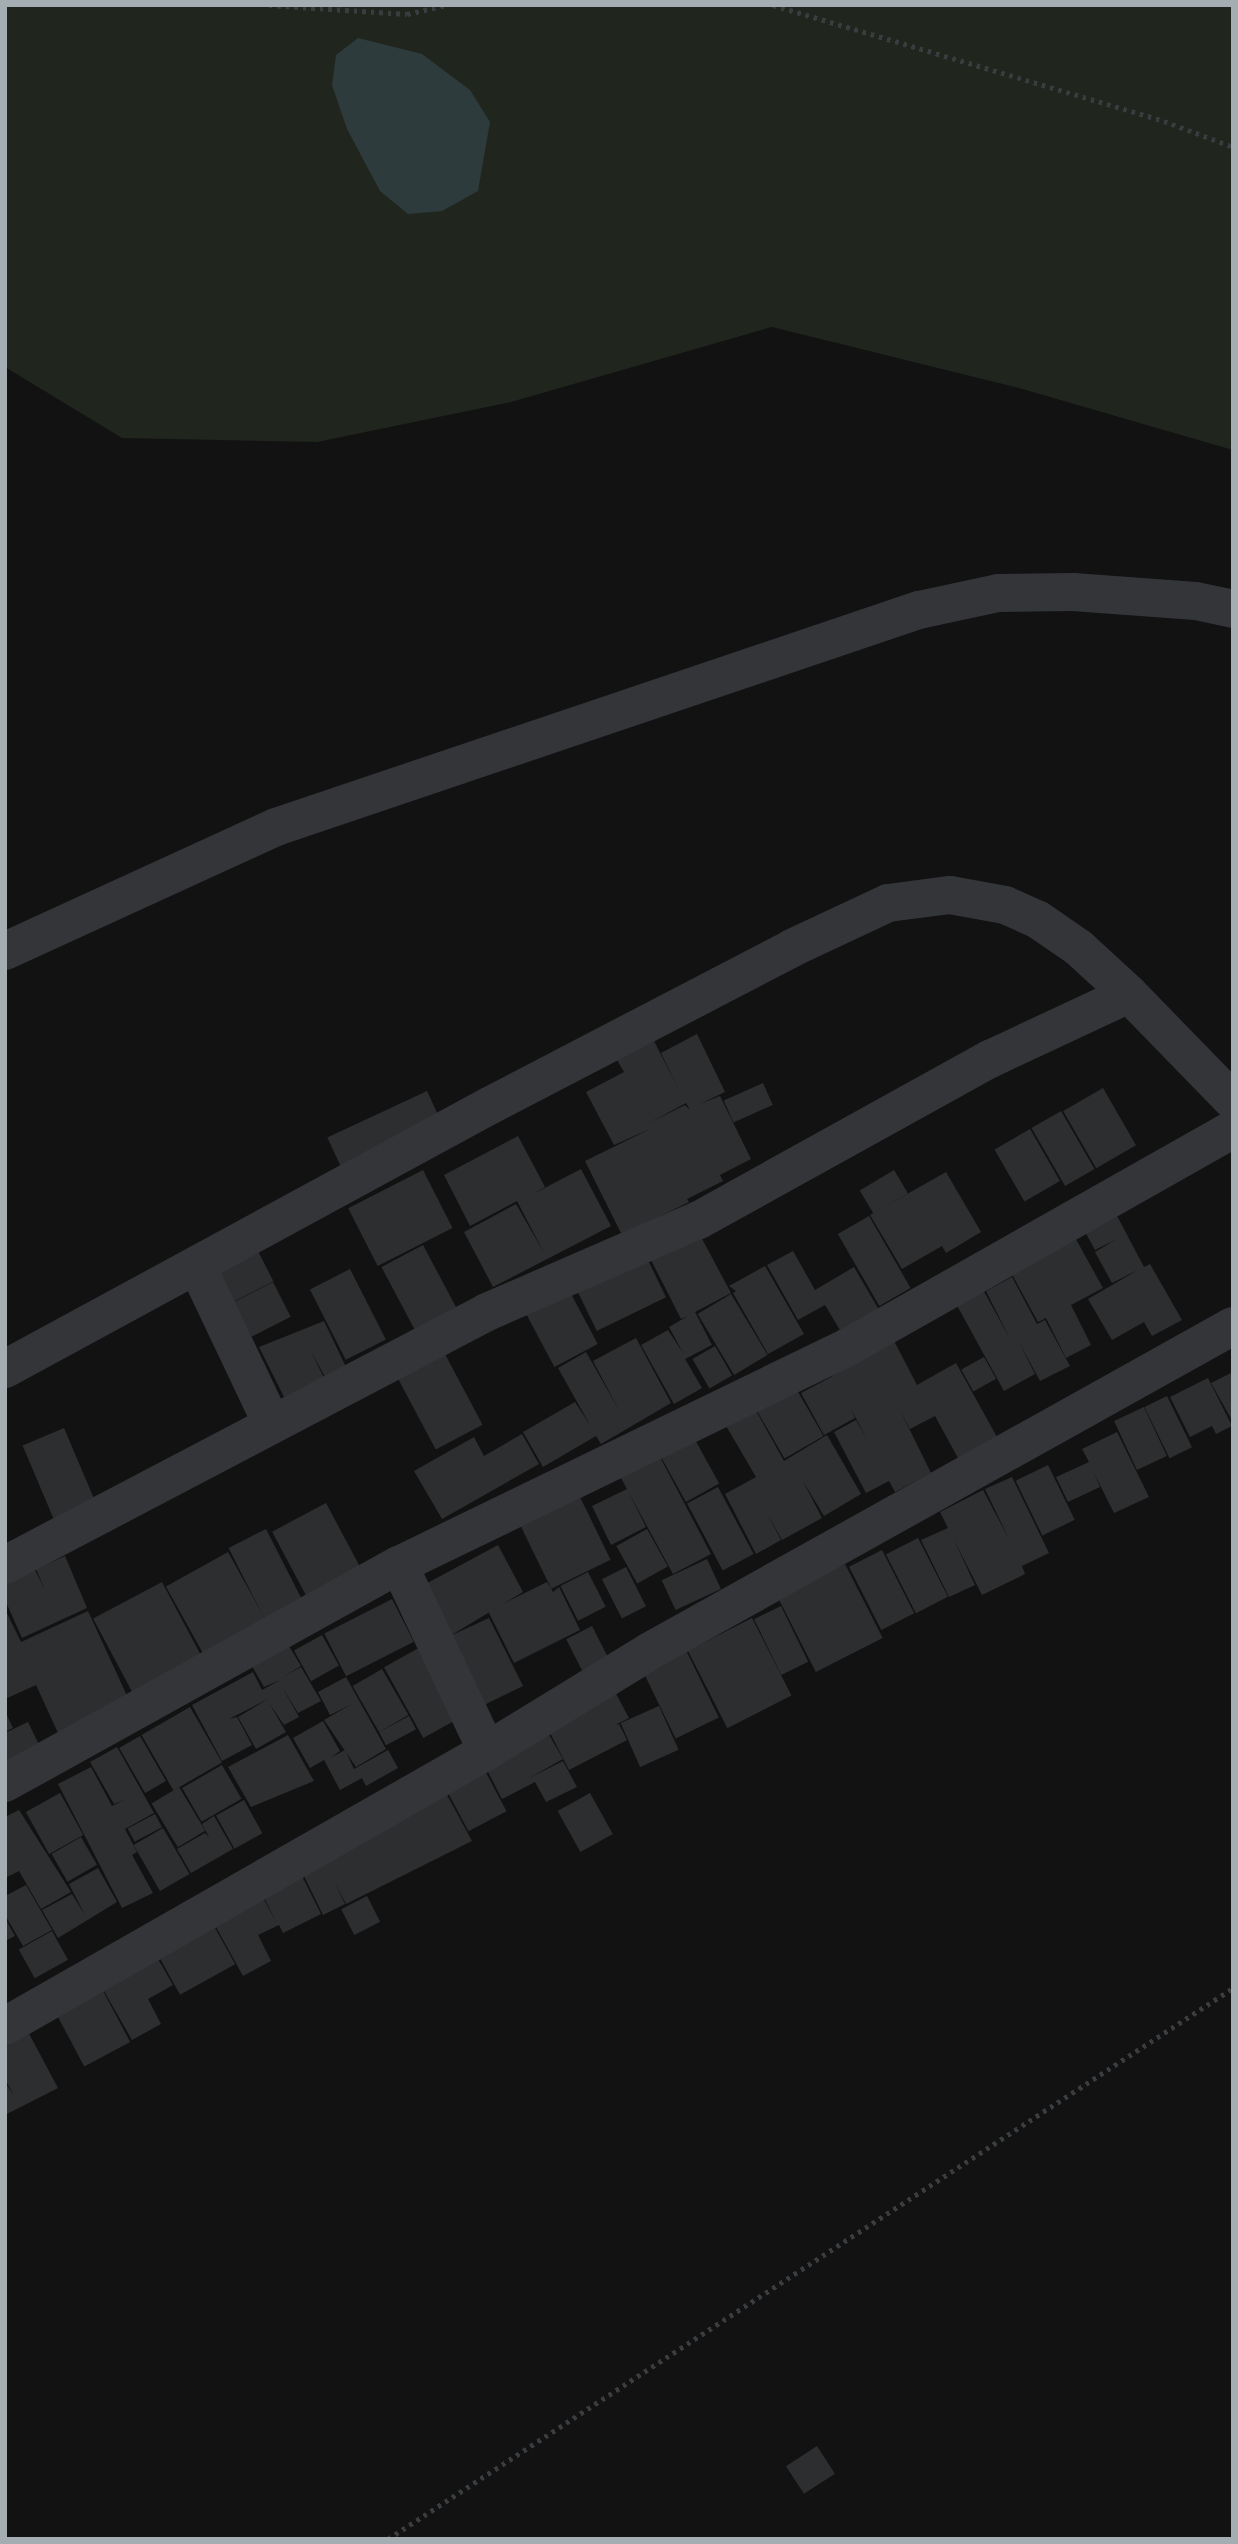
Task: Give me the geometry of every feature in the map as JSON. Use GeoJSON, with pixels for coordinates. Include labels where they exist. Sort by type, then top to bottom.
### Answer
{"type":"FeatureCollection","features":[{"type":"Feature","properties":{"kind":"street"},"geometry":{"type":"LineString","coordinates":[[5,951],[276,827],[919,610],[998,593],[1073,592],[1196,601],[1233,609]]}},
{"type":"Feature","properties":{"kind":"street"},"geometry":{"type":"LineString","coordinates":[[5,1369],[513,1093],[888,903],[950,895],[1005,905],[1037,919],[1079,948],[1129,994],[1233,1101]]}},
{"type":"Feature","properties":{"kind":"street"},"geometry":{"type":"LineString","coordinates":[[5,1565],[271,1422],[486,1312],[699,1220],[990,1059],[1129,994]]}},
{"type":"Feature","properties":{"kind":"street"},"geometry":{"type":"LineString","coordinates":[[5,1783],[399,1564],[848,1347],[1233,1129]]}},
{"type":"Feature","properties":{"kind":"street"},"geometry":{"type":"LineString","coordinates":[[197,1266],[271,1422]]}},
{"type":"Feature","properties":{"kind":"street"},"geometry":{"type":"LineString","coordinates":[[5,2026],[487,1751],[650,1651],[1233,1326]]}},
{"type":"Feature","properties":{"kind":"street"},"geometry":{"type":"LineString","coordinates":[[399,1564],[487,1751]]}},
{"type":"Feature","properties":{"kind":"path"},"geometry":{"type":"LineString","coordinates":[[269,5],[407,14],[445,5]]}},
{"type":"Feature","properties":{"kind":"path"},"geometry":{"type":"LineString","coordinates":[[773,5],[1164,121],[1233,147]]}},
{"type":"Feature","properties":{"kind":"path"},"geometry":{"type":"LineString","coordinates":[[388,2539],[1233,1988]]}},
{"type":"Feature","properties":{"kind":"shaded area"},"geometry":{"type":"Polygon","coordinates":[[[5,5],[1233,5],[1233,450],[1019,388],[772,327],[511,402],[317,442],[122,438],[5,367],[5,5]]]}},
{"type":"Feature","properties":{"kind":"shaded area"},"geometry":{"type":"Polygon","coordinates":[[[358,38],[422,54],[470,90],[490,122],[478,191],[442,211],[408,214],[380,191],[347,129],[332,85],[336,55],[358,38]]]}},
{"type":"Feature","properties":{"kind":"building"},"geometry":{"type":"Polygon","coordinates":[[[697,1034],[725,1092],[700,1104],[720,1096],[751,1159],[720,1175],[723,1181],[687,1199],[689,1202],[622,1235],[585,1161],[652,1128],[614,1145],[586,1092],[624,1072],[617,1060],[654,1041],[678,1088],[661,1053],[697,1034]],[[686,1103],[649,1123],[685,1105],[690,1110],[686,1103]]]}},
{"type":"Feature","properties":{"kind":"building"},"geometry":{"type":"Polygon","coordinates":[[[763,1083],[773,1105],[733,1122],[724,1100],[763,1083]]]}},
{"type":"Feature","properties":{"kind":"building"},"geometry":{"type":"Polygon","coordinates":[[[1103,1088],[1136,1145],[1096,1168],[1063,1111],[1103,1088]]]}},
{"type":"Feature","properties":{"kind":"building"},"geometry":{"type":"Polygon","coordinates":[[[427,1091],[442,1123],[342,1169],[327,1137],[427,1091]]]}},
{"type":"Feature","properties":{"kind":"building"},"geometry":{"type":"Polygon","coordinates":[[[1061,1111],[1094,1169],[1065,1186],[1032,1128],[1061,1111]]]}},
{"type":"Feature","properties":{"kind":"building"},"geometry":{"type":"Polygon","coordinates":[[[1030,1129],[1060,1181],[1024,1201],[994,1150],[1030,1129]]]}},
{"type":"Feature","properties":{"kind":"building"},"geometry":{"type":"Polygon","coordinates":[[[518,1136],[545,1187],[533,1194],[581,1169],[611,1226],[493,1287],[464,1232],[516,1204],[544,1253],[517,1201],[470,1226],[444,1175],[518,1136]]]}},
{"type":"Feature","properties":{"kind":"building"},"geometry":{"type":"Polygon","coordinates":[[[423,1170],[453,1228],[378,1266],[348,1208],[423,1170]]]}},
{"type":"Feature","properties":{"kind":"building"},"geometry":{"type":"Polygon","coordinates":[[[894,1170],[908,1193],[874,1214],[860,1191],[894,1170]]]}},
{"type":"Feature","properties":{"kind":"building"},"geometry":{"type":"Polygon","coordinates":[[[946,1172],[981,1232],[946,1253],[942,1246],[902,1269],[870,1215],[946,1172]]]}},
{"type":"Feature","properties":{"kind":"building"},"geometry":{"type":"Polygon","coordinates":[[[1115,1212],[1144,1267],[1150,1264],[1182,1320],[1152,1336],[1144,1322],[1112,1340],[1088,1299],[1138,1270],[1112,1283],[1095,1252],[1117,1239],[1095,1250],[1083,1228],[1115,1212]]]}},
{"type":"Feature","properties":{"kind":"building"},"geometry":{"type":"Polygon","coordinates":[[[869,1216],[910,1288],[879,1306],[838,1234],[869,1216]]]}},
{"type":"Feature","properties":{"kind":"building"},"geometry":{"type":"Polygon","coordinates":[[[1072,1232],[1103,1288],[1071,1305],[1091,1345],[1066,1358],[1046,1318],[1038,1322],[1008,1267],[1072,1232]]]}},
{"type":"Feature","properties":{"kind":"building"},"geometry":{"type":"Polygon","coordinates":[[[700,1235],[731,1293],[695,1312],[712,1345],[685,1359],[702,1388],[674,1404],[641,1345],[668,1330],[683,1353],[669,1327],[688,1316],[681,1319],[651,1260],[700,1235]]]}},
{"type":"Feature","properties":{"kind":"building"},"geometry":{"type":"Polygon","coordinates":[[[423,1245],[457,1309],[415,1331],[382,1267],[423,1245]]]}},
{"type":"Feature","properties":{"kind":"building"},"geometry":{"type":"Polygon","coordinates":[[[258,1251],[273,1281],[233,1302],[218,1271],[258,1251]]]}},
{"type":"Feature","properties":{"kind":"building"},"geometry":{"type":"Polygon","coordinates":[[[793,1251],[815,1290],[854,1267],[882,1315],[844,1337],[825,1305],[798,1320],[767,1265],[793,1251]]]}},
{"type":"Feature","properties":{"kind":"building"},"geometry":{"type":"Polygon","coordinates":[[[645,1254],[666,1297],[597,1331],[576,1288],[645,1254]]]}},
{"type":"Feature","properties":{"kind":"building"},"geometry":{"type":"Polygon","coordinates":[[[765,1266],[804,1334],[768,1354],[733,1293],[736,1291],[729,1286],[765,1266]]]}},
{"type":"Feature","properties":{"kind":"building"},"geometry":{"type":"Polygon","coordinates":[[[350,1269],[386,1339],[346,1360],[310,1289],[350,1269]]]}},
{"type":"Feature","properties":{"kind":"building"},"geometry":{"type":"Polygon","coordinates":[[[1012,1277],[1037,1324],[1045,1320],[1070,1366],[1040,1381],[1018,1340],[1035,1374],[1004,1391],[954,1300],[981,1286],[1010,1339],[986,1291],[1012,1277]]]}},
{"type":"Feature","properties":{"kind":"building"},"geometry":{"type":"Polygon","coordinates":[[[273,1282],[291,1317],[252,1337],[234,1302],[273,1282]]]}},
{"type":"Feature","properties":{"kind":"building"},"geometry":{"type":"Polygon","coordinates":[[[570,1292],[598,1344],[554,1367],[527,1315],[570,1292]]]}},
{"type":"Feature","properties":{"kind":"building"},"geometry":{"type":"Polygon","coordinates":[[[731,1294],[768,1355],[734,1375],[698,1314],[731,1294]]]}},
{"type":"Feature","properties":{"kind":"building"},"geometry":{"type":"Polygon","coordinates":[[[324,1321],[346,1367],[325,1377],[311,1351],[324,1378],[284,1397],[259,1347],[324,1321]]]}},
{"type":"Feature","properties":{"kind":"building"},"geometry":{"type":"Polygon","coordinates":[[[891,1335],[917,1385],[956,1363],[997,1437],[958,1458],[935,1416],[910,1429],[900,1410],[931,1473],[895,1492],[889,1481],[866,1493],[834,1432],[856,1420],[867,1439],[851,1409],[855,1418],[824,1435],[801,1393],[833,1376],[829,1369],[891,1335]]]}},
{"type":"Feature","properties":{"kind":"building"},"geometry":{"type":"Polygon","coordinates":[[[636,1338],[671,1403],[601,1444],[596,1436],[543,1467],[523,1432],[575,1402],[590,1425],[558,1368],[586,1352],[619,1410],[593,1361],[636,1338]]]}},
{"type":"Feature","properties":{"kind":"building"},"geometry":{"type":"Polygon","coordinates":[[[715,1346],[732,1375],[709,1388],[692,1359],[715,1346]]]}},
{"type":"Feature","properties":{"kind":"building"},"geometry":{"type":"Polygon","coordinates":[[[445,1354],[483,1425],[436,1450],[398,1379],[445,1354]]]}},
{"type":"Feature","properties":{"kind":"building"},"geometry":{"type":"Polygon","coordinates":[[[984,1357],[996,1379],[973,1391],[961,1370],[984,1357]]]}},
{"type":"Feature","properties":{"kind":"building"},"geometry":{"type":"Polygon","coordinates":[[[1233,1372],[1233,1422],[1211,1383],[1233,1372]]]}},
{"type":"Feature","properties":{"kind":"building"},"geometry":{"type":"Polygon","coordinates":[[[1208,1378],[1232,1426],[1216,1434],[1212,1426],[1190,1437],[1170,1397],[1208,1378]]]}},
{"type":"Feature","properties":{"kind":"building"},"geometry":{"type":"Polygon","coordinates":[[[794,1385],[824,1436],[785,1459],[755,1408],[794,1385]]]}},
{"type":"Feature","properties":{"kind":"building"},"geometry":{"type":"Polygon","coordinates":[[[1167,1396],[1192,1447],[1170,1458],[1145,1407],[1167,1396]]]}},
{"type":"Feature","properties":{"kind":"building"},"geometry":{"type":"Polygon","coordinates":[[[754,1407],[784,1461],[827,1435],[861,1494],[824,1516],[803,1481],[822,1518],[782,1540],[767,1513],[781,1540],[756,1554],[725,1494],[756,1477],[725,1424],[754,1407]]]}},
{"type":"Feature","properties":{"kind":"building"},"geometry":{"type":"Polygon","coordinates":[[[1144,1407],[1167,1456],[1137,1470],[1114,1421],[1144,1407]]]}},
{"type":"Feature","properties":{"kind":"building"},"geometry":{"type":"Polygon","coordinates":[[[64,1428],[96,1503],[54,1520],[23,1446],[64,1428]]]}},
{"type":"Feature","properties":{"kind":"building"},"geometry":{"type":"Polygon","coordinates":[[[1117,1432],[1149,1497],[1114,1513],[1094,1473],[1100,1487],[1068,1502],[1056,1477],[1089,1462],[1082,1449],[1117,1432]]]}},
{"type":"Feature","properties":{"kind":"building"},"geometry":{"type":"Polygon","coordinates":[[[522,1434],[539,1464],[442,1519],[414,1471],[474,1437],[484,1456],[522,1434]]]}},
{"type":"Feature","properties":{"kind":"building"},"geometry":{"type":"Polygon","coordinates":[[[694,1438],[719,1483],[686,1502],[661,1456],[694,1438]]]}},
{"type":"Feature","properties":{"kind":"building"},"geometry":{"type":"Polygon","coordinates":[[[660,1457],[711,1554],[673,1574],[629,1493],[646,1527],[611,1545],[592,1506],[627,1489],[621,1478],[660,1457]]]}},
{"type":"Feature","properties":{"kind":"building"},"geometry":{"type":"Polygon","coordinates":[[[1048,1465],[1075,1520],[1042,1536],[1016,1481],[1048,1465]]]}},
{"type":"Feature","properties":{"kind":"building"},"geometry":{"type":"Polygon","coordinates":[[[1012,1477],[1049,1553],[1022,1566],[1025,1574],[982,1595],[954,1540],[975,1585],[949,1597],[921,1540],[948,1528],[940,1512],[983,1490],[1009,1539],[985,1489],[1012,1477]]]}},
{"type":"Feature","properties":{"kind":"building"},"geometry":{"type":"Polygon","coordinates":[[[718,1487],[754,1554],[723,1571],[687,1503],[718,1487]]]}},
{"type":"Feature","properties":{"kind":"building"},"geometry":{"type":"Polygon","coordinates":[[[579,1495],[611,1560],[551,1589],[520,1524],[579,1495]]]}},
{"type":"Feature","properties":{"kind":"building"},"geometry":{"type":"Polygon","coordinates":[[[326,1503],[362,1570],[308,1599],[272,1532],[326,1503]]]}},
{"type":"Feature","properties":{"kind":"building"},"geometry":{"type":"Polygon","coordinates":[[[266,1529],[303,1602],[266,1621],[229,1548],[266,1529]]]}},
{"type":"Feature","properties":{"kind":"building"},"geometry":{"type":"Polygon","coordinates":[[[647,1529],[668,1567],[637,1584],[616,1546],[647,1529]]]}},
{"type":"Feature","properties":{"kind":"building"},"geometry":{"type":"Polygon","coordinates":[[[918,1538],[948,1597],[916,1613],[886,1554],[918,1538]]]}},
{"type":"Feature","properties":{"kind":"building"},"geometry":{"type":"Polygon","coordinates":[[[498,1545],[523,1592],[450,1636],[489,1618],[523,1686],[478,1708],[420,1587],[498,1545]]]}},
{"type":"Feature","properties":{"kind":"building"},"geometry":{"type":"Polygon","coordinates":[[[882,1550],[914,1613],[881,1630],[849,1567],[882,1550]]]}},
{"type":"Feature","properties":{"kind":"building"},"geometry":{"type":"Polygon","coordinates":[[[228,1552],[265,1619],[203,1654],[166,1586],[228,1552]]]}},
{"type":"Feature","properties":{"kind":"building"},"geometry":{"type":"Polygon","coordinates":[[[65,1556],[87,1608],[22,1638],[5,1600],[5,1582],[35,1570],[45,1590],[36,1569],[65,1556]]]}},
{"type":"Feature","properties":{"kind":"building"},"geometry":{"type":"Polygon","coordinates":[[[707,1559],[721,1589],[676,1610],[662,1580],[707,1559]]]}},
{"type":"Feature","properties":{"kind":"building"},"geometry":{"type":"Polygon","coordinates":[[[845,1564],[883,1638],[816,1672],[778,1598],[845,1564]]]}},
{"type":"Feature","properties":{"kind":"building"},"geometry":{"type":"Polygon","coordinates":[[[626,1567],[646,1606],[622,1618],[602,1579],[626,1567]]]}},
{"type":"Feature","properties":{"kind":"building"},"geometry":{"type":"Polygon","coordinates":[[[588,1572],[606,1607],[578,1621],[560,1586],[588,1572]]]}},
{"type":"Feature","properties":{"kind":"building"},"geometry":{"type":"Polygon","coordinates":[[[162,1582],[201,1656],[133,1693],[93,1619],[162,1582]]]}},
{"type":"Feature","properties":{"kind":"building"},"geometry":{"type":"Polygon","coordinates":[[[547,1582],[553,1592],[559,1587],[580,1630],[514,1663],[488,1611],[547,1582]]]}},
{"type":"Feature","properties":{"kind":"building"},"geometry":{"type":"Polygon","coordinates":[[[392,1599],[414,1642],[346,1676],[324,1634],[392,1599]]]}},
{"type":"Feature","properties":{"kind":"building"},"geometry":{"type":"Polygon","coordinates":[[[781,1606],[808,1662],[781,1675],[754,1619],[781,1606]]]}},
{"type":"Feature","properties":{"kind":"building"},"geometry":{"type":"Polygon","coordinates":[[[5,1609],[21,1642],[88,1611],[129,1700],[58,1733],[36,1685],[5,1699],[5,1609]]]}},
{"type":"Feature","properties":{"kind":"building"},"geometry":{"type":"Polygon","coordinates":[[[752,1618],[791,1696],[727,1728],[688,1651],[752,1618]]]}},
{"type":"Feature","properties":{"kind":"building"},"geometry":{"type":"Polygon","coordinates":[[[592,1626],[612,1666],[587,1679],[566,1639],[592,1626]]]}},
{"type":"Feature","properties":{"kind":"building"},"geometry":{"type":"Polygon","coordinates":[[[322,1635],[339,1666],[311,1681],[294,1651],[322,1635]]]}},
{"type":"Feature","properties":{"kind":"building"},"geometry":{"type":"Polygon","coordinates":[[[682,1642],[719,1717],[676,1739],[639,1663],[682,1642]]]}},
{"type":"Feature","properties":{"kind":"building"},"geometry":{"type":"Polygon","coordinates":[[[426,1644],[465,1715],[423,1738],[384,1667],[426,1644]]]}},
{"type":"Feature","properties":{"kind":"building"},"geometry":{"type":"Polygon","coordinates":[[[289,1646],[301,1666],[283,1677],[301,1667],[321,1701],[298,1713],[282,1687],[299,1717],[284,1725],[269,1703],[286,1732],[256,1749],[238,1717],[268,1699],[229,1719],[237,1717],[252,1745],[222,1761],[192,1705],[253,1672],[262,1690],[280,1680],[264,1687],[252,1666],[289,1646]]]}},
{"type":"Feature","properties":{"kind":"building"},"geometry":{"type":"Polygon","coordinates":[[[382,1669],[408,1715],[379,1732],[353,1686],[382,1669]]]}},
{"type":"Feature","properties":{"kind":"building"},"geometry":{"type":"Polygon","coordinates":[[[346,1677],[386,1749],[356,1767],[324,1720],[352,1704],[330,1715],[318,1692],[346,1677]]]}},
{"type":"Feature","properties":{"kind":"building"},"geometry":{"type":"Polygon","coordinates":[[[614,1690],[629,1718],[615,1725],[619,1724],[627,1740],[569,1770],[546,1725],[614,1690]]]}},
{"type":"Feature","properties":{"kind":"building"},"geometry":{"type":"Polygon","coordinates":[[[659,1706],[679,1750],[640,1767],[621,1723],[659,1706]]]}},
{"type":"Feature","properties":{"kind":"building"},"geometry":{"type":"Polygon","coordinates":[[[190,1707],[222,1762],[174,1790],[142,1735],[190,1707]]]}},
{"type":"Feature","properties":{"kind":"building"},"geometry":{"type":"Polygon","coordinates":[[[5,1711],[13,1728],[5,1732],[5,1711]]]}},
{"type":"Feature","properties":{"kind":"building"},"geometry":{"type":"Polygon","coordinates":[[[409,1716],[416,1729],[386,1745],[379,1732],[409,1716]]]}},
{"type":"Feature","properties":{"kind":"building"},"geometry":{"type":"Polygon","coordinates":[[[323,1721],[340,1751],[330,1758],[345,1750],[354,1769],[388,1750],[398,1768],[366,1786],[362,1778],[340,1790],[324,1760],[310,1768],[293,1738],[323,1721]]]}},
{"type":"Feature","properties":{"kind":"building"},"geometry":{"type":"Polygon","coordinates":[[[28,1722],[45,1757],[5,1775],[5,1733],[28,1722]]]}},
{"type":"Feature","properties":{"kind":"building"},"geometry":{"type":"Polygon","coordinates":[[[544,1726],[563,1759],[529,1778],[563,1761],[577,1787],[546,1802],[535,1782],[502,1799],[485,1766],[544,1726]]]}},
{"type":"Feature","properties":{"kind":"building"},"geometry":{"type":"Polygon","coordinates":[[[288,1735],[314,1781],[251,1807],[228,1767],[288,1735]]]}},
{"type":"Feature","properties":{"kind":"building"},"geometry":{"type":"Polygon","coordinates":[[[140,1736],[166,1781],[145,1793],[119,1748],[140,1736]]]}},
{"type":"Feature","properties":{"kind":"building"},"geometry":{"type":"Polygon","coordinates":[[[117,1747],[154,1813],[125,1829],[137,1852],[132,1855],[153,1893],[122,1908],[58,1784],[91,1767],[112,1806],[124,1800],[114,1804],[90,1762],[117,1747]]]}},
{"type":"Feature","properties":{"kind":"building"},"geometry":{"type":"Polygon","coordinates":[[[222,1765],[242,1799],[202,1822],[182,1788],[222,1765]]]}},
{"type":"Feature","properties":{"kind":"building"},"geometry":{"type":"Polygon","coordinates":[[[483,1767],[506,1811],[469,1831],[445,1787],[483,1767]]]}},
{"type":"Feature","properties":{"kind":"building"},"geometry":{"type":"Polygon","coordinates":[[[179,1787],[205,1831],[178,1847],[152,1803],[179,1787]]]}},
{"type":"Feature","properties":{"kind":"building"},"geometry":{"type":"Polygon","coordinates":[[[60,1793],[83,1835],[49,1854],[26,1812],[60,1793]]]}},
{"type":"Feature","properties":{"kind":"building"},"geometry":{"type":"Polygon","coordinates":[[[446,1793],[472,1841],[346,1904],[335,1883],[345,1904],[323,1915],[300,1868],[446,1793]]]}},
{"type":"Feature","properties":{"kind":"building"},"geometry":{"type":"Polygon","coordinates":[[[590,1793],[613,1834],[580,1852],[558,1811],[590,1793]]]}},
{"type":"Feature","properties":{"kind":"building"},"geometry":{"type":"Polygon","coordinates":[[[244,1800],[262,1833],[234,1849],[216,1816],[244,1800]]]}},
{"type":"Feature","properties":{"kind":"building"},"geometry":{"type":"Polygon","coordinates":[[[19,1810],[71,1892],[41,1909],[19,1871],[5,1878],[5,1817],[19,1810]]]}},
{"type":"Feature","properties":{"kind":"building"},"geometry":{"type":"Polygon","coordinates":[[[155,1814],[162,1827],[135,1842],[128,1829],[155,1814]]]}},
{"type":"Feature","properties":{"kind":"building"},"geometry":{"type":"Polygon","coordinates":[[[214,1816],[233,1849],[191,1873],[177,1849],[205,1833],[209,1837],[202,1824],[214,1816]]]}},
{"type":"Feature","properties":{"kind":"building"},"geometry":{"type":"Polygon","coordinates":[[[163,1828],[190,1874],[160,1891],[134,1845],[163,1828]]]}},
{"type":"Feature","properties":{"kind":"building"},"geometry":{"type":"Polygon","coordinates":[[[81,1837],[97,1865],[68,1882],[52,1854],[81,1837]]]}},
{"type":"Feature","properties":{"kind":"building"},"geometry":{"type":"Polygon","coordinates":[[[98,1868],[117,1902],[58,1938],[42,1910],[72,1894],[85,1915],[69,1884],[98,1868]]]}},
{"type":"Feature","properties":{"kind":"building"},"geometry":{"type":"Polygon","coordinates":[[[299,1870],[321,1914],[283,1933],[279,1925],[258,1935],[271,1961],[243,1976],[210,1916],[259,1890],[276,1922],[260,1889],[299,1870]]]}},
{"type":"Feature","properties":{"kind":"building"},"geometry":{"type":"Polygon","coordinates":[[[26,1885],[52,1930],[23,1946],[5,1915],[5,1896],[26,1885]]]}},
{"type":"Feature","properties":{"kind":"building"},"geometry":{"type":"Polygon","coordinates":[[[367,1896],[380,1922],[354,1935],[341,1909],[367,1896]]]}},
{"type":"Feature","properties":{"kind":"building"},"geometry":{"type":"Polygon","coordinates":[[[209,1917],[235,1964],[180,1995],[154,1948],[209,1917]]]}},
{"type":"Feature","properties":{"kind":"building"},"geometry":{"type":"Polygon","coordinates":[[[5,1918],[15,1936],[5,1941],[5,1918]]]}},
{"type":"Feature","properties":{"kind":"building"},"geometry":{"type":"Polygon","coordinates":[[[52,1931],[68,1960],[35,1978],[19,1949],[52,1931]]]}},
{"type":"Feature","properties":{"kind":"building"},"geometry":{"type":"Polygon","coordinates":[[[154,1952],[173,1985],[148,1999],[161,2024],[132,2040],[100,1984],[154,1952]]]}},
{"type":"Feature","properties":{"kind":"building"},"geometry":{"type":"Polygon","coordinates":[[[102,1989],[130,2042],[84,2066],[56,2013],[102,1989]]]}},
{"type":"Feature","properties":{"kind":"building"},"geometry":{"type":"Polygon","coordinates":[[[26,2028],[58,2088],[5,2115],[5,2082],[14,2096],[5,2079],[5,2038],[26,2028]]]}},
{"type":"Feature","properties":{"kind":"building"},"geometry":{"type":"Polygon","coordinates":[[[817,2446],[835,2474],[804,2494],[786,2466],[817,2446]]]}}]}
